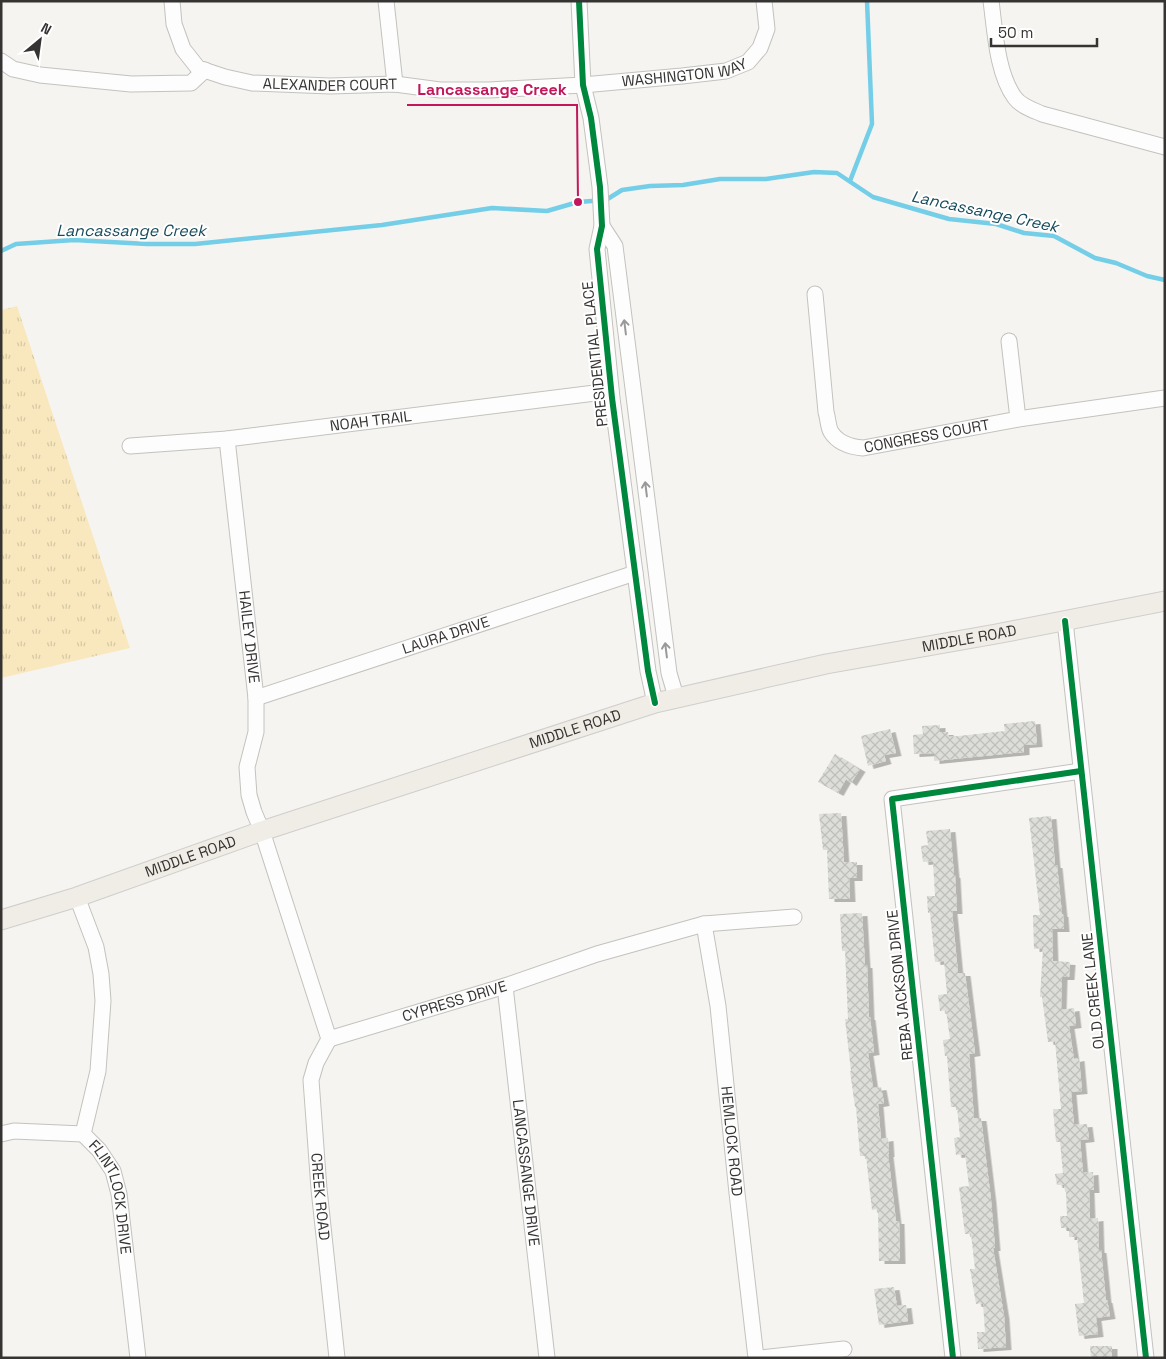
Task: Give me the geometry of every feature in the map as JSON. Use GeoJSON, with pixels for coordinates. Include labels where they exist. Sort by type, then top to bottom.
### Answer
{"type":"FeatureCollection","features":[{"type":"Feature","properties":{"kind":"main road","name":"MIDDLE ROAD"},"geometry":{"type":"LineString","coordinates":[[1,920],[77,897],[262,830],[676,697],[826,664],[996,634],[1165,601]]}},
{"type":"Feature","properties":{"kind":"street"},"geometry":{"type":"LineString","coordinates":[[1,61],[13,69],[40,75],[131,84],[191,83],[202,69],[183,49],[174,24],[172,1]]}},
{"type":"Feature","properties":{"kind":"street"},"geometry":{"type":"LineString","coordinates":[[386,1],[395,84]]}},
{"type":"Feature","properties":{"kind":"street","name":"PRESIDENTIAL PLACE"},"geometry":{"type":"LineString","coordinates":[[579,1],[583,85],[591,118],[600,187],[602,218],[597,249],[611,391],[648,671],[655,703]]}},
{"type":"Feature","properties":{"kind":"street","name":"WASHINGTON WAY"},"geometry":{"type":"LineString","coordinates":[[583,85],[726,71],[748,62],[760,48],[767,29],[764,1]]}},
{"type":"Feature","properties":{"kind":"street"},"geometry":{"type":"LineString","coordinates":[[991,1],[997,54],[1007,83],[1016,99],[1026,107],[1042,114],[1165,147]]}},
{"type":"Feature","properties":{"kind":"street","name":"ALEXANDER COURT"},"geometry":{"type":"LineString","coordinates":[[202,69],[252,83],[330,86],[395,84],[438,90],[489,90],[583,85]]}},
{"type":"Feature","properties":{"kind":"street","name":"PRESIDENTIAL PLACE"},"geometry":{"type":"LineString","coordinates":[[602,218],[615,246],[669,673],[676,697]]}},
{"type":"Feature","properties":{"kind":"street","name":"CONGRESS COURT"},"geometry":{"type":"LineString","coordinates":[[815,294],[826,412],[830,431],[841,442],[852,447],[863,448],[1018,419],[1165,398]]}},
{"type":"Feature","properties":{"kind":"street"},"geometry":{"type":"LineString","coordinates":[[1009,341],[1018,419]]}},
{"type":"Feature","properties":{"kind":"street","name":"NOAH TRAIL"},"geometry":{"type":"LineString","coordinates":[[130,446],[227,439],[611,391]]}},
{"type":"Feature","properties":{"kind":"street","name":"HAILEY DRIVE"},"geometry":{"type":"LineString","coordinates":[[227,439],[256,698],[256,732],[247,767],[249,796],[262,830]]}},
{"type":"Feature","properties":{"kind":"street","name":"LAURA DRIVE"},"geometry":{"type":"LineString","coordinates":[[256,698],[635,572]]}},
{"type":"Feature","properties":{"kind":"street","name":"OLD CREEK LANE"},"geometry":{"type":"LineString","coordinates":[[1065,621],[1146,1358]]}},
{"type":"Feature","properties":{"kind":"street","name":"REBA JACKSON DRIVE"},"geometry":{"type":"LineString","coordinates":[[953,1358],[892,799],[1081,771]]}},
{"type":"Feature","properties":{"kind":"street"},"geometry":{"type":"LineString","coordinates":[[262,830],[329,1039]]}},
{"type":"Feature","properties":{"kind":"street","name":"FLINTLOCK DRIVE"},"geometry":{"type":"LineString","coordinates":[[77,897],[96,947],[103,1001],[98,1071],[83,1134],[98,1150],[113,1171],[119,1194],[138,1358]]}},
{"type":"Feature","properties":{"kind":"street","name":"CYPRESS DRIVE"},"geometry":{"type":"LineString","coordinates":[[329,1039],[505,986],[597,954],[704,924],[794,917]]}},
{"type":"Feature","properties":{"kind":"street","name":"HEMLOCK ROAD"},"geometry":{"type":"LineString","coordinates":[[704,924],[718,1006],[737,1193],[757,1358]]}},
{"type":"Feature","properties":{"kind":"street","name":"LANCASSANGE DRIVE"},"geometry":{"type":"LineString","coordinates":[[505,986],[547,1358]]}},
{"type":"Feature","properties":{"kind":"street","name":"CREEK ROAD"},"geometry":{"type":"LineString","coordinates":[[329,1039],[316,1063],[311,1080],[319,1189],[337,1358]]}},
{"type":"Feature","properties":{"kind":"street"},"geometry":{"type":"LineString","coordinates":[[1,1134],[14,1131],[83,1134]]}},
{"type":"Feature","properties":{"kind":"street"},"geometry":{"type":"LineString","coordinates":[[757,1358],[844,1349]]}},
{"type":"Feature","properties":{"kind":"green space"},"geometry":{"type":"Polygon","coordinates":[[[17,306],[130,648],[1,678],[1,310],[17,306]]]}},
{"type":"Feature","properties":{"kind":"building"},"geometry":{"type":"Polygon","coordinates":[[[1035,721],[1037,744],[1024,745],[1024,752],[934,761],[934,753],[914,754],[913,735],[923,734],[922,726],[940,725],[940,732],[948,732],[949,737],[1005,731],[1004,724],[1035,721]]]}},
{"type":"Feature","properties":{"kind":"building"},"geometry":{"type":"Polygon","coordinates":[[[890,729],[896,753],[884,755],[886,761],[868,766],[861,736],[890,729]]]}},
{"type":"Feature","properties":{"kind":"building"},"geometry":{"type":"Polygon","coordinates":[[[835,754],[860,769],[851,783],[846,779],[838,793],[818,782],[835,754]]]}},
{"type":"Feature","properties":{"kind":"building"},"geometry":{"type":"Polygon","coordinates":[[[841,813],[844,862],[857,862],[857,878],[849,878],[850,899],[829,899],[827,850],[823,850],[819,814],[841,813]]]}},
{"type":"Feature","properties":{"kind":"building"},"geometry":{"type":"Polygon","coordinates":[[[1051,816],[1055,865],[1057,865],[1064,929],[1052,929],[1053,961],[1070,962],[1069,977],[1062,977],[1061,1010],[1074,1008],[1076,1025],[1069,1026],[1074,1059],[1079,1058],[1082,1091],[1071,1092],[1074,1125],[1087,1124],[1089,1139],[1080,1140],[1083,1173],[1093,1172],[1094,1190],[1089,1190],[1090,1219],[1098,1218],[1099,1250],[1101,1250],[1106,1300],[1110,1316],[1096,1318],[1098,1334],[1079,1336],[1075,1304],[1084,1303],[1077,1237],[1069,1237],[1069,1228],[1061,1228],[1060,1216],[1067,1216],[1066,1192],[1064,1185],[1057,1185],[1055,1174],[1063,1173],[1060,1142],[1056,1142],[1053,1109],[1061,1109],[1055,1041],[1048,1042],[1042,997],[1040,997],[1043,948],[1034,949],[1033,915],[1040,915],[1029,818],[1051,816]]]}},
{"type":"Feature","properties":{"kind":"building"},"geometry":{"type":"Polygon","coordinates":[[[950,829],[957,911],[952,911],[958,973],[965,973],[975,1053],[969,1054],[974,1118],[981,1118],[991,1200],[995,1248],[993,1248],[1004,1316],[1006,1347],[978,1349],[977,1332],[985,1332],[983,1303],[976,1304],[970,1269],[975,1269],[971,1234],[965,1234],[959,1187],[969,1186],[965,1154],[956,1155],[954,1138],[960,1137],[957,1107],[951,1107],[947,1056],[945,1056],[943,1040],[950,1039],[946,1010],[940,1011],[938,995],[947,994],[944,961],[935,962],[930,913],[928,913],[927,896],[935,896],[933,861],[923,862],[921,846],[928,845],[926,831],[950,829]]]}},
{"type":"Feature","properties":{"kind":"building"},"geometry":{"type":"Polygon","coordinates":[[[862,913],[869,1017],[874,1052],[868,1053],[873,1088],[881,1087],[884,1103],[878,1104],[881,1139],[888,1138],[888,1154],[896,1221],[899,1221],[900,1261],[879,1261],[878,1209],[872,1210],[866,1156],[860,1156],[856,1107],[850,1071],[845,1019],[848,1019],[845,951],[842,951],[840,914],[862,913]]]}},
{"type":"Feature","properties":{"kind":"building"},"geometry":{"type":"Polygon","coordinates":[[[894,1287],[897,1306],[906,1305],[908,1321],[879,1325],[874,1289],[894,1287]]]}},
{"type":"Feature","properties":{"kind":"building"},"geometry":{"type":"Polygon","coordinates":[[[1090,1346],[1112,1346],[1112,1358],[1091,1358],[1090,1346]]]}},
{"type":"Feature","properties":{"kind":"waterway"},"geometry":{"type":"LineString","coordinates":[[850,181],[872,124],[867,1]]}},
{"type":"Feature","properties":{"kind":"waterway","name":"Lancassange Creek"},"geometry":{"type":"LineString","coordinates":[[1,251],[16,244],[74,240],[147,244],[195,244],[382,225],[492,208],[547,211],[578,202],[606,200],[622,190],[650,186],[683,185],[720,179],[766,179],[814,172],[837,173],[873,197],[949,219],[996,224],[1024,233],[1054,236],[1095,258],[1116,263],[1147,276],[1165,280]]}},
{"type":"Feature","properties":{"kind":"cycle path"},"geometry":{"type":"LineString","coordinates":[[579,1],[583,85],[591,118],[600,187],[602,226],[597,249],[612,398],[648,671],[655,703]]}},
{"type":"Feature","properties":{"kind":"cycle path"},"geometry":{"type":"LineString","coordinates":[[1065,621],[1146,1358]]}},
{"type":"Feature","properties":{"kind":"cycle path"},"geometry":{"type":"LineString","coordinates":[[953,1358],[892,799],[1081,771]]}},
{"type":"Feature","properties":{"kind":"place","name":"Lancassange Creek"},"geometry":{"type":"Point","coordinates":[578,202]}}]}
